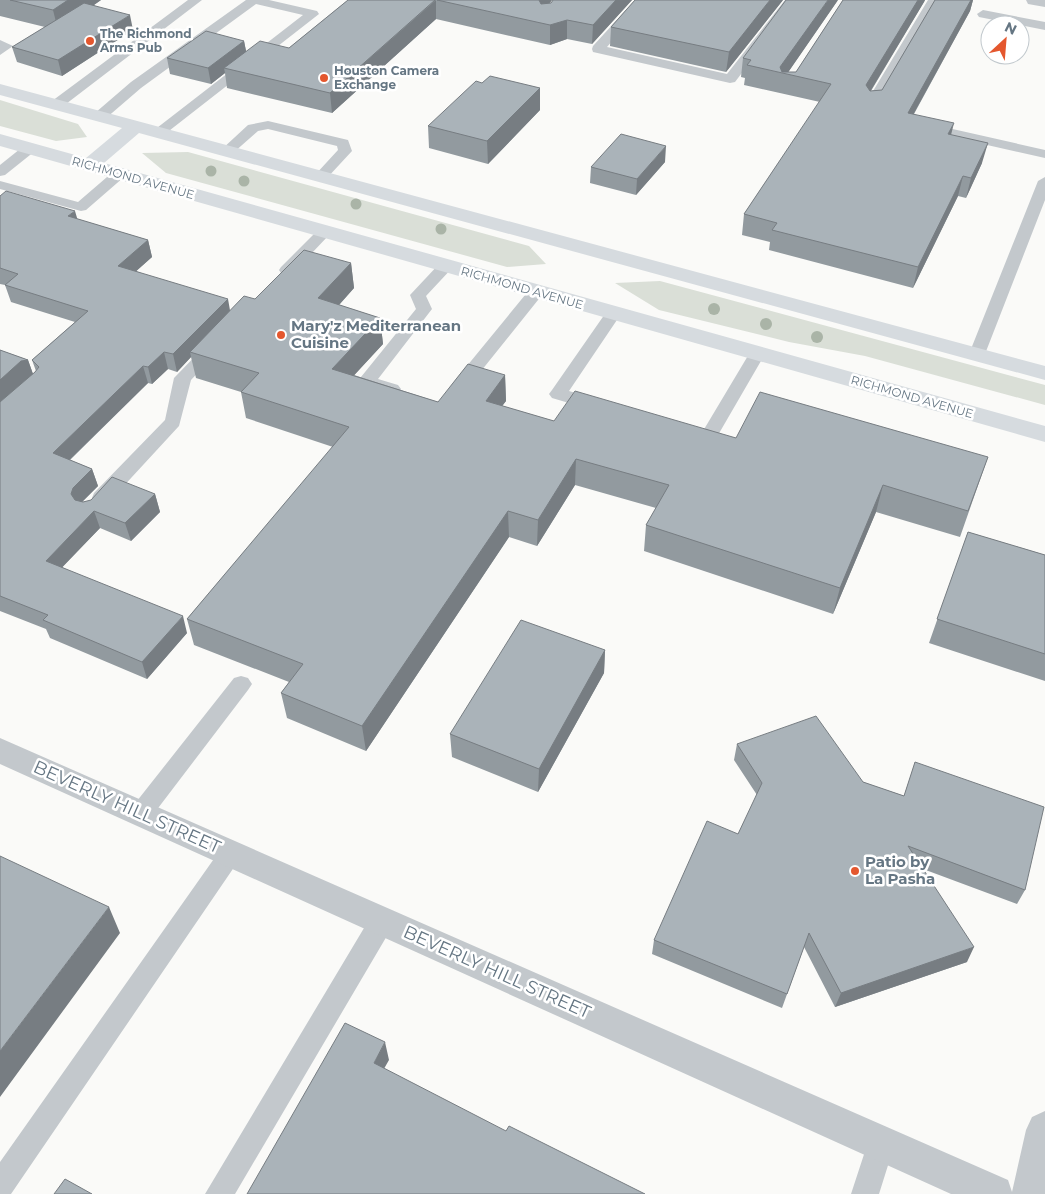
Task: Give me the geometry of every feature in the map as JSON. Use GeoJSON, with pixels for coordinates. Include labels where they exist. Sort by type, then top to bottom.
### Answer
{"type":"FeatureCollection","features":[{"type":"Feature","properties":{"kind":"main road"},"geometry":{"type":"LineString","coordinates":[[0,89],[1045,373]]}},
{"type":"Feature","properties":{"kind":"main road"},"geometry":{"type":"LineString","coordinates":[[90,165],[136,126]]}},
{"type":"Feature","properties":{"kind":"main road","name":"RICHMOND AVENUE"},"geometry":{"type":"LineString","coordinates":[[0,140],[1045,434]]}},
{"type":"Feature","properties":{"kind":"street"},"geometry":{"type":"LineString","coordinates":[[1034,0],[1045,2]]}},
{"type":"Feature","properties":{"kind":"street","name":"BEVERLY HILL STREET"},"geometry":{"type":"LineString","coordinates":[[0,750],[994,1194]]}},
{"type":"Feature","properties":{"kind":"street"},"geometry":{"type":"LineString","coordinates":[[1031,1194],[1045,1130]]}},
{"type":"Feature","properties":{"kind":"lane"},"geometry":{"type":"LineString","coordinates":[[56,104],[196,0]]}},
{"type":"Feature","properties":{"kind":"lane"},"geometry":{"type":"LineString","coordinates":[[100,116],[136,85],[254,0],[313,14],[160,131]]}},
{"type":"Feature","properties":{"kind":"lane"},"geometry":{"type":"LineString","coordinates":[[642,0],[598,49],[730,79],[791,0]]}},
{"type":"Feature","properties":{"kind":"lane"},"geometry":{"type":"LineString","coordinates":[[871,106],[934,0]]}},
{"type":"Feature","properties":{"kind":"lane"},"geometry":{"type":"LineString","coordinates":[[983,14],[1045,26]]}},
{"type":"Feature","properties":{"kind":"lane"},"geometry":{"type":"LineString","coordinates":[[0,44],[7,46],[0,50]]}},
{"type":"Feature","properties":{"kind":"lane"},"geometry":{"type":"LineString","coordinates":[[228,150],[253,128],[268,125],[343,143],[345,151],[322,175]]}},
{"type":"Feature","properties":{"kind":"lane"},"geometry":{"type":"LineString","coordinates":[[922,126],[1045,154]]}},
{"type":"Feature","properties":{"kind":"lane"},"geometry":{"type":"LineString","coordinates":[[0,172],[30,148]]}},
{"type":"Feature","properties":{"kind":"lane"},"geometry":{"type":"LineString","coordinates":[[0,185],[81,207],[119,174]]}},
{"type":"Feature","properties":{"kind":"lane"},"geometry":{"type":"LineString","coordinates":[[977,354],[1045,181]]}},
{"type":"Feature","properties":{"kind":"lane"},"geometry":{"type":"LineString","coordinates":[[273,285],[324,232]]}},
{"type":"Feature","properties":{"kind":"lane"},"geometry":{"type":"LineString","coordinates":[[410,395],[367,381],[424,309],[418,295],[446,266]]}},
{"type":"Feature","properties":{"kind":"lane"},"geometry":{"type":"LineString","coordinates":[[450,399],[536,292]]}},
{"type":"Feature","properties":{"kind":"lane"},"geometry":{"type":"LineString","coordinates":[[614,314],[558,394],[614,410]]}},
{"type":"Feature","properties":{"kind":"lane"},"geometry":{"type":"LineString","coordinates":[[88,511],[173,422],[183,378],[225,335]]}},
{"type":"Feature","properties":{"kind":"lane"},"geometry":{"type":"LineString","coordinates":[[670,427],[708,438],[757,354]]}},
{"type":"Feature","properties":{"kind":"lane"},"geometry":{"type":"LineString","coordinates":[[141,813],[242,684]]}},
{"type":"Feature","properties":{"kind":"lane"},"geometry":{"type":"LineString","coordinates":[[0,1186],[231,853]]}},
{"type":"Feature","properties":{"kind":"lane"},"geometry":{"type":"LineString","coordinates":[[219,1194],[323,1016],[382,921]]}},
{"type":"Feature","properties":{"kind":"lane"},"geometry":{"type":"LineString","coordinates":[[865,1194],[881,1143]]}},
{"type":"Feature","properties":{"kind":"shaded area"},"geometry":{"type":"Polygon","coordinates":[[[0,100],[78,124],[87,137],[56,141],[0,126],[0,100]]]}},
{"type":"Feature","properties":{"kind":"shaded area"},"geometry":{"type":"Polygon","coordinates":[[[188,152],[529,246],[546,264],[507,267],[166,173],[142,153],[188,152]]]}},
{"type":"Feature","properties":{"kind":"shaded area"},"geometry":{"type":"Polygon","coordinates":[[[660,281],[1045,385],[1045,405],[865,356],[789,342],[659,310],[615,283],[660,281]]]}},
{"type":"Feature","properties":{"kind":"building"},"geometry":{"type":"Polygon","coordinates":[[[10,0],[68,0],[53,10],[10,0]]]}},
{"type":"Feature","properties":{"kind":"building"},"geometry":{"type":"Polygon","coordinates":[[[348,0],[435,0],[330,93],[224,68],[260,41],[289,48],[348,0]]]}},
{"type":"Feature","properties":{"kind":"building"},"geometry":{"type":"Polygon","coordinates":[[[437,0],[539,0],[541,4],[551,3],[553,0],[616,0],[593,25],[567,20],[550,25],[437,0]]]}},
{"type":"Feature","properties":{"kind":"building"},"geometry":{"type":"Polygon","coordinates":[[[635,0],[770,0],[729,52],[611,27],[635,0]]]}},
{"type":"Feature","properties":{"kind":"building"},"geometry":{"type":"Polygon","coordinates":[[[786,0],[828,0],[780,67],[782,72],[796,72],[843,0],[918,0],[866,85],[870,91],[882,90],[935,0],[971,0],[908,113],[954,123],[948,134],[988,143],[971,178],[963,176],[918,267],[772,230],[777,223],[744,214],[831,84],[747,65],[751,60],[743,58],[786,0]]]}},
{"type":"Feature","properties":{"kind":"building"},"geometry":{"type":"Polygon","coordinates":[[[84,3],[130,15],[58,60],[12,47],[84,3]]]}},
{"type":"Feature","properties":{"kind":"building"},"geometry":{"type":"Polygon","coordinates":[[[206,31],[244,41],[208,68],[167,58],[206,31]]]}},
{"type":"Feature","properties":{"kind":"building"},"geometry":{"type":"Polygon","coordinates":[[[490,76],[540,88],[487,141],[428,126],[476,81],[482,83],[490,76]]]}},
{"type":"Feature","properties":{"kind":"building"},"geometry":{"type":"Polygon","coordinates":[[[621,134],[666,146],[637,179],[591,167],[621,134]]]}},
{"type":"Feature","properties":{"kind":"building"},"geometry":{"type":"Polygon","coordinates":[[[6,191],[75,211],[68,216],[148,240],[118,266],[228,299],[173,354],[164,352],[148,367],[143,366],[53,453],[92,469],[73,488],[71,494],[75,500],[83,502],[91,500],[112,477],[155,494],[125,523],[94,511],[46,561],[183,616],[142,662],[43,620],[48,615],[0,596],[0,402],[39,367],[32,360],[88,311],[5,285],[18,274],[0,268],[0,196],[6,191]]]}},
{"type":"Feature","properties":{"kind":"building"},"geometry":{"type":"Polygon","coordinates":[[[304,250],[351,263],[318,298],[380,318],[332,369],[438,402],[468,364],[505,375],[486,401],[554,421],[575,391],[736,438],[760,392],[988,457],[968,511],[883,485],[840,588],[646,525],[669,485],[576,459],[538,520],[508,511],[362,726],[281,693],[303,664],[187,619],[349,427],[241,392],[259,373],[190,352],[244,296],[255,299],[304,250]]]}},
{"type":"Feature","properties":{"kind":"building"},"geometry":{"type":"Polygon","coordinates":[[[0,350],[28,360],[21,361],[0,380],[0,350]]]}},
{"type":"Feature","properties":{"kind":"building"},"geometry":{"type":"Polygon","coordinates":[[[968,532],[1045,555],[1045,654],[937,619],[968,532]]]}},
{"type":"Feature","properties":{"kind":"building"},"geometry":{"type":"Polygon","coordinates":[[[521,620],[605,650],[539,769],[450,734],[521,620]]]}},
{"type":"Feature","properties":{"kind":"building"},"geometry":{"type":"Polygon","coordinates":[[[816,716],[863,782],[904,796],[915,762],[1044,807],[1025,890],[908,846],[974,947],[841,993],[809,933],[787,994],[654,940],[707,821],[738,834],[762,783],[737,744],[816,716]]]}},
{"type":"Feature","properties":{"kind":"building"},"geometry":{"type":"Polygon","coordinates":[[[0,856],[109,907],[0,1051],[0,856]]]}},
{"type":"Feature","properties":{"kind":"building"},"geometry":{"type":"Polygon","coordinates":[[[345,1023],[385,1042],[374,1063],[506,1131],[509,1126],[645,1194],[247,1194],[345,1023]]]}},
{"type":"Feature","properties":{"kind":"building"},"geometry":{"type":"Polygon","coordinates":[[[65,1179],[92,1194],[54,1194],[65,1179]]]}},
{"type":"Feature","properties":{"kind":"place","name":"The Richmond Arms Pub"},"geometry":{"type":"Point","coordinates":[90,41]}},
{"type":"Feature","properties":{"kind":"place","name":"Houston Camera Exchange"},"geometry":{"type":"Point","coordinates":[324,78]}},
{"type":"Feature","properties":{"kind":"place","name":"Mary'z Mediterranean Cuisine"},"geometry":{"type":"Point","coordinates":[281,335]}},
{"type":"Feature","properties":{"kind":"place","name":"Patio by La Pasha"},"geometry":{"type":"Point","coordinates":[855,871]}}]}
